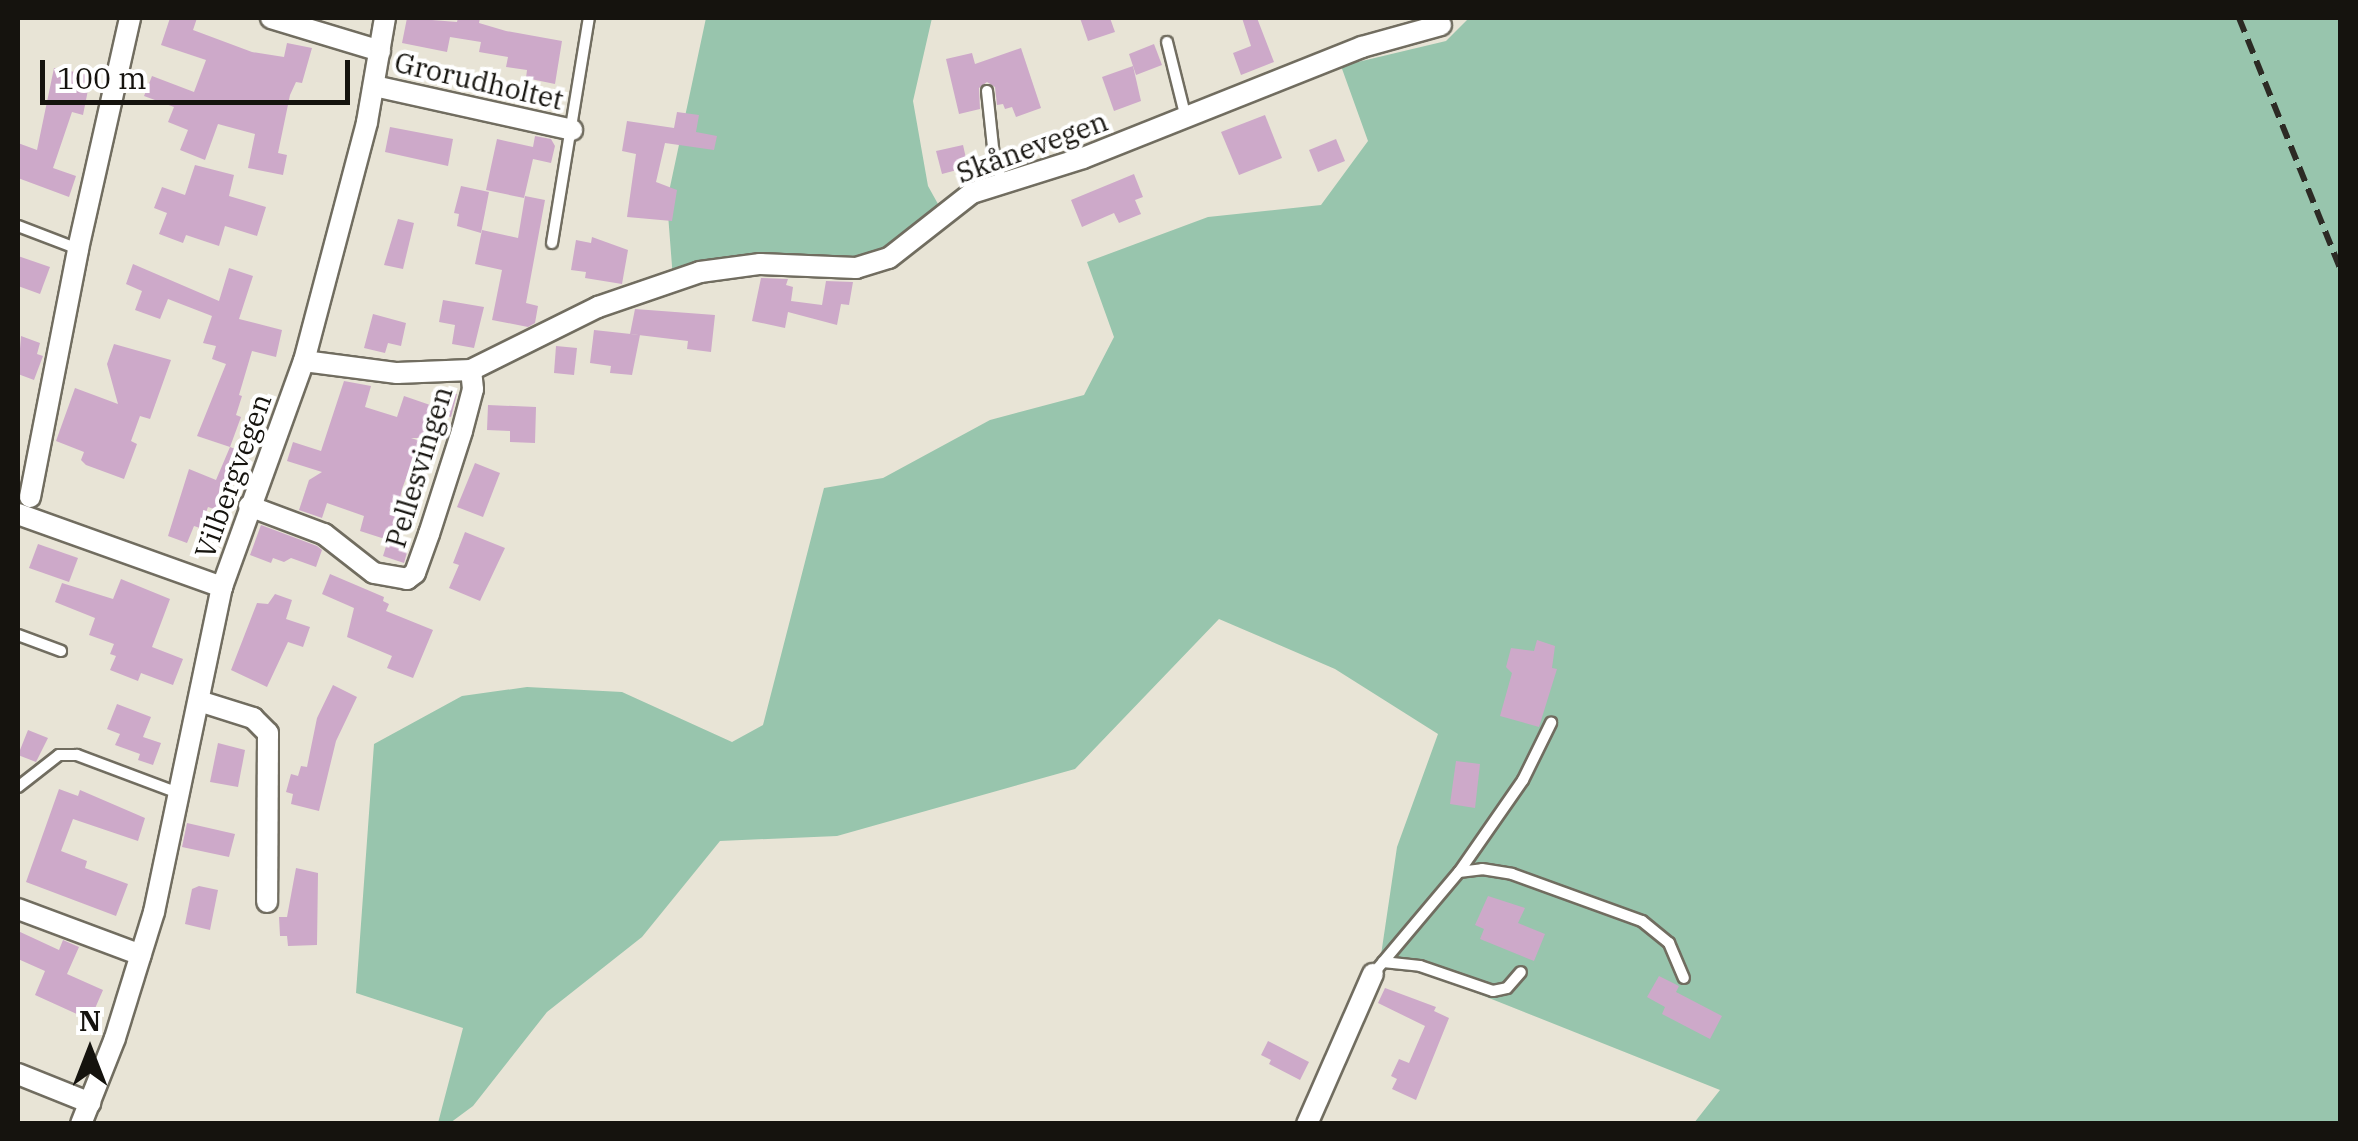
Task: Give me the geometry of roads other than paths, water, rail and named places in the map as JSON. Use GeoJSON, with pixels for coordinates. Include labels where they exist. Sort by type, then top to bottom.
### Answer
{"type":"FeatureCollection","features":[{"type":"Feature","properties":{"kind":"street"},"geometry":{"type":"LineString","coordinates":[[130,18],[24,505],[222,587]]}},
{"type":"Feature","properties":{"kind":"street"},"geometry":{"type":"LineString","coordinates":[[271,18],[380,51]]}},
{"type":"Feature","properties":{"kind":"street","name":"Vilbergvegen"},"geometry":{"type":"LineString","coordinates":[[81,1124],[141,955],[222,587],[304,361],[374,86],[385,18]]}},
{"type":"Feature","properties":{"kind":"street","name":"Skånevegen"},"geometry":{"type":"LineString","coordinates":[[304,361],[397,373],[471,370],[598,307],[700,272],[760,264],[836,270],[889,258],[956,202],[1002,182],[1186,119],[1362,48],[1441,25]]}},
{"type":"Feature","properties":{"kind":"street","name":"Grorudholtet"},"geometry":{"type":"LineString","coordinates":[[374,86],[572,130]]}},
{"type":"Feature","properties":{"kind":"street","name":"Pellesvingen"},"geometry":{"type":"LineString","coordinates":[[249,506],[324,534],[374,573],[407,580],[424,546],[462,431],[473,388],[471,370]]}},
{"type":"Feature","properties":{"kind":"street"},"geometry":{"type":"LineString","coordinates":[[199,701],[253,718],[268,733],[267,902]]}},
{"type":"Feature","properties":{"kind":"street"},"geometry":{"type":"LineString","coordinates":[[18,909],[141,955]]}},
{"type":"Feature","properties":{"kind":"street"},"geometry":{"type":"LineString","coordinates":[[1307,1124],[1378,968]]}},
{"type":"Feature","properties":{"kind":"street"},"geometry":{"type":"LineString","coordinates":[[18,1074],[90,1103]]}},
{"type":"Feature","properties":{"kind":"lane","name":"Grorudholtet"},"geometry":{"type":"LineString","coordinates":[[552,243],[589,18]]}},
{"type":"Feature","properties":{"kind":"lane"},"geometry":{"type":"LineString","coordinates":[[1167,42],[1186,119]]}},
{"type":"Feature","properties":{"kind":"lane"},"geometry":{"type":"LineString","coordinates":[[987,92],[994,157],[1002,182]]}},
{"type":"Feature","properties":{"kind":"lane"},"geometry":{"type":"LineString","coordinates":[[18,226],[78,249]]}},
{"type":"Feature","properties":{"kind":"lane"},"geometry":{"type":"LineString","coordinates":[[18,635],[62,652]]}},
{"type":"Feature","properties":{"kind":"lane"},"geometry":{"type":"LineString","coordinates":[[1378,968],[1459,872],[1523,780],[1551,724]]}},
{"type":"Feature","properties":{"kind":"lane"},"geometry":{"type":"LineString","coordinates":[[18,787],[59,755],[76,755],[178,794]]}},
{"type":"Feature","properties":{"kind":"lane"},"geometry":{"type":"LineString","coordinates":[[1459,872],[1482,869],[1512,874],[1642,921],[1669,942],[1684,978]]}},
{"type":"Feature","properties":{"kind":"lane"},"geometry":{"type":"LineString","coordinates":[[1378,968],[1420,966],[1493,991],[1507,988],[1520,972]]}},
{"type":"Feature","properties":{"kind":"railway"},"geometry":{"type":"LineString","coordinates":[[2239,18],[2340,268]]}}]}
